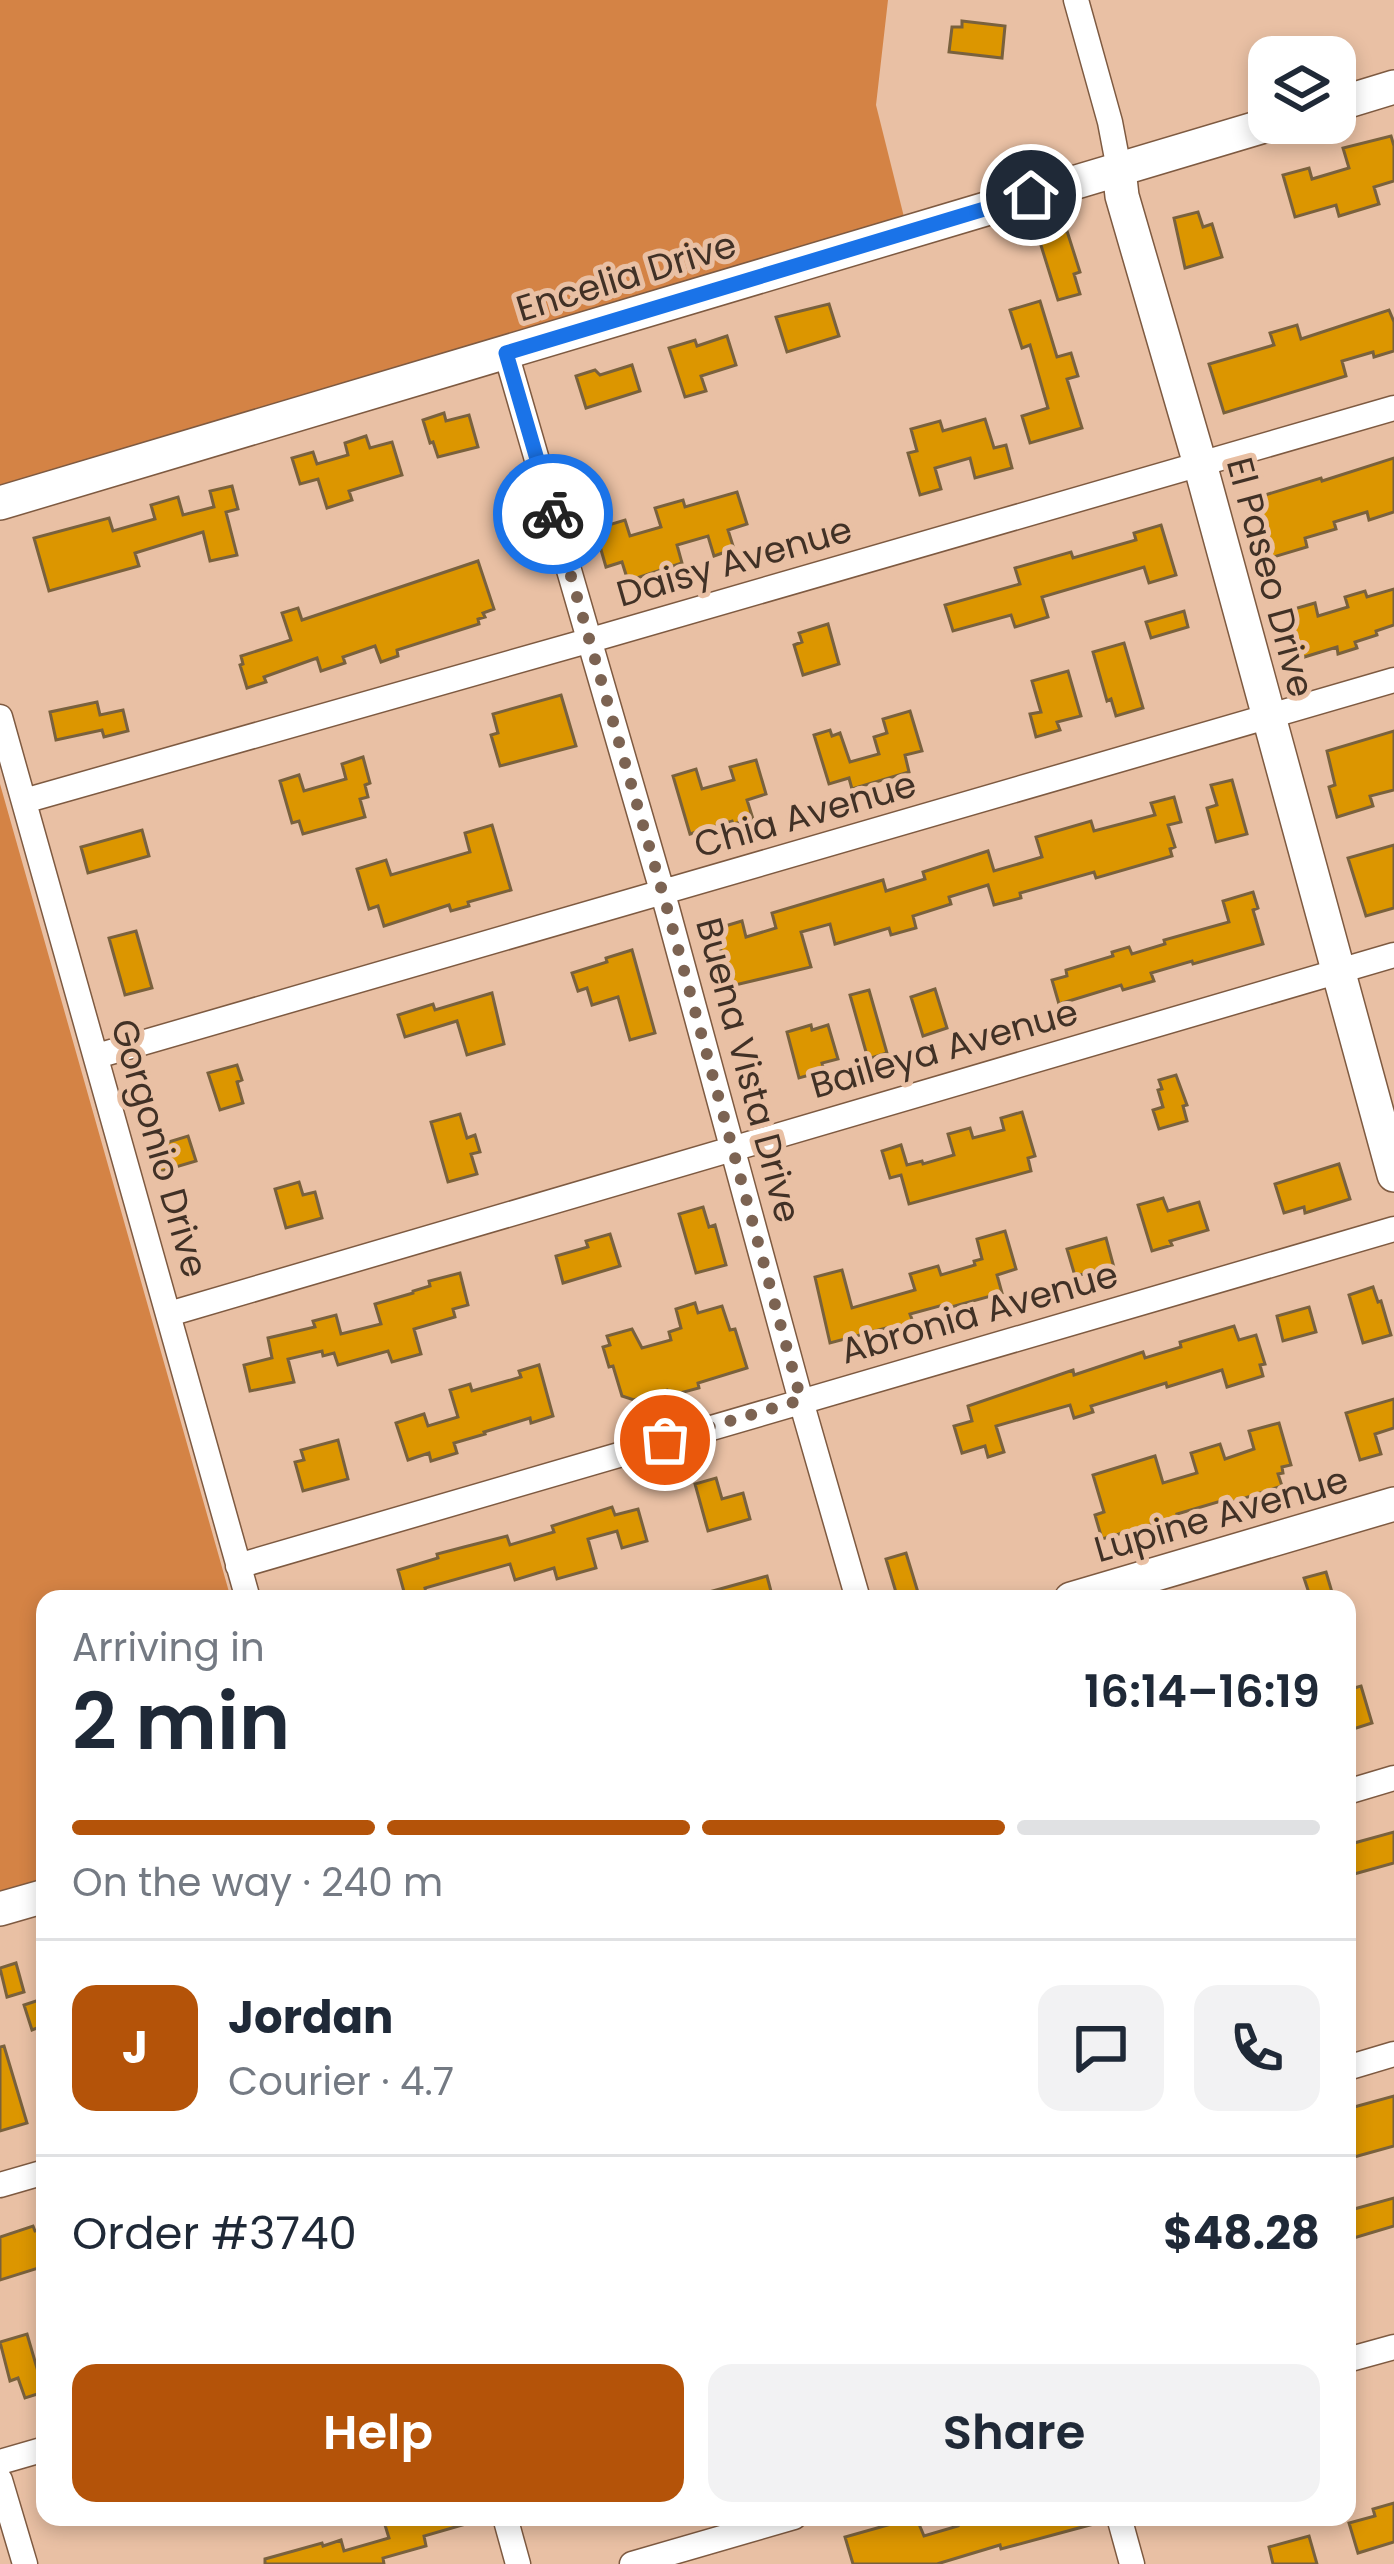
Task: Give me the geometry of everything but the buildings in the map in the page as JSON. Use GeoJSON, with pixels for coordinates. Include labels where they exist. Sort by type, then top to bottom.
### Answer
{"type":"FeatureCollection","features":[{"type":"Feature","properties":{"kind":"street","name":"El Paseo Drive"},"geometry":{"type":"LineString","coordinates":[[1076,0],[1110,122],[1122,196],[1394,1175]]}},
{"type":"Feature","properties":{"kind":"street"},"geometry":{"type":"LineString","coordinates":[[1356,99],[1394,87]]}},
{"type":"Feature","properties":{"kind":"street","name":"Encelia Drive"},"geometry":{"type":"LineString","coordinates":[[0,503],[1248,131]]}},
{"type":"Feature","properties":{"kind":"street","name":"Buena Vista Drive"},"geometry":{"type":"LineString","coordinates":[[506,353],[663,893],[855,1590]]}},
{"type":"Feature","properties":{"kind":"street","name":"Daisy Avenue"},"geometry":{"type":"LineString","coordinates":[[24,801],[1394,408]]}},
{"type":"Feature","properties":{"kind":"street","name":"Chia Avenue"},"geometry":{"type":"LineString","coordinates":[[97,1055],[1394,680]]}},
{"type":"Feature","properties":{"kind":"street","name":"Gorgonio Drive"},"geometry":{"type":"LineString","coordinates":[[0,718],[245,1590]]}},
{"type":"Feature","properties":{"kind":"street","name":"Baileya Avenue"},"geometry":{"type":"LineString","coordinates":[[169,1314],[1394,955]]}},
{"type":"Feature","properties":{"kind":"street","name":"Abronia Avenue"},"geometry":{"type":"LineString","coordinates":[[238,1566],[1394,1229]]}},
{"type":"Feature","properties":{"kind":"street","name":"Lupine Avenue"},"geometry":{"type":"LineString","coordinates":[[1102,1590],[1394,1504]]}},
{"type":"Feature","properties":{"kind":"street"},"geometry":{"type":"LineString","coordinates":[[1356,1789],[1394,1778]]}},
{"type":"Feature","properties":{"kind":"street"},"geometry":{"type":"LineString","coordinates":[[0,1909],[36,1899]]}},
{"type":"Feature","properties":{"kind":"street"},"geometry":{"type":"LineString","coordinates":[[1356,2065],[1394,2054]]}},
{"type":"Feature","properties":{"kind":"street"},"geometry":{"type":"LineString","coordinates":[[0,2186],[36,2175]]}},
{"type":"Feature","properties":{"kind":"street"},"geometry":{"type":"LineString","coordinates":[[1356,2358],[1394,2347]]}},
{"type":"Feature","properties":{"kind":"street"},"geometry":{"type":"LineString","coordinates":[[0,2462],[36,2452]]}},
{"type":"Feature","properties":{"kind":"street"},"geometry":{"type":"LineString","coordinates":[[0,2480],[25,2564]]}},
{"type":"Feature","properties":{"kind":"street"},"geometry":{"type":"LineString","coordinates":[[507,2526],[518,2564]]}},
{"type":"Feature","properties":{"kind":"street"},"geometry":{"type":"LineString","coordinates":[[632,2564],[763,2526]]}},
{"type":"Feature","properties":{"kind":"street"},"geometry":{"type":"LineString","coordinates":[[1121,2526],[1132,2564]]}},
{"type":"Feature","properties":{"kind":"shaded area"},"geometry":{"type":"Polygon","coordinates":[[[0,0],[888,0],[876,105],[905,221],[0,487],[0,0]]]}},
{"type":"Feature","properties":{"kind":"shaded area"},"geometry":{"type":"Polygon","coordinates":[[[0,784],[228,1590],[36,1590],[36,1883],[0,1893],[0,784]]]}},
{"type":"Feature","properties":{"kind":"way so far"},"geometry":{"type":"LineString","coordinates":[[553,514],[801,1400],[665,1440]]}},
{"type":"Feature","properties":{"kind":"route"},"geometry":{"type":"LineString","coordinates":[[553,514],[506,353],[1031,195]]}}]}
